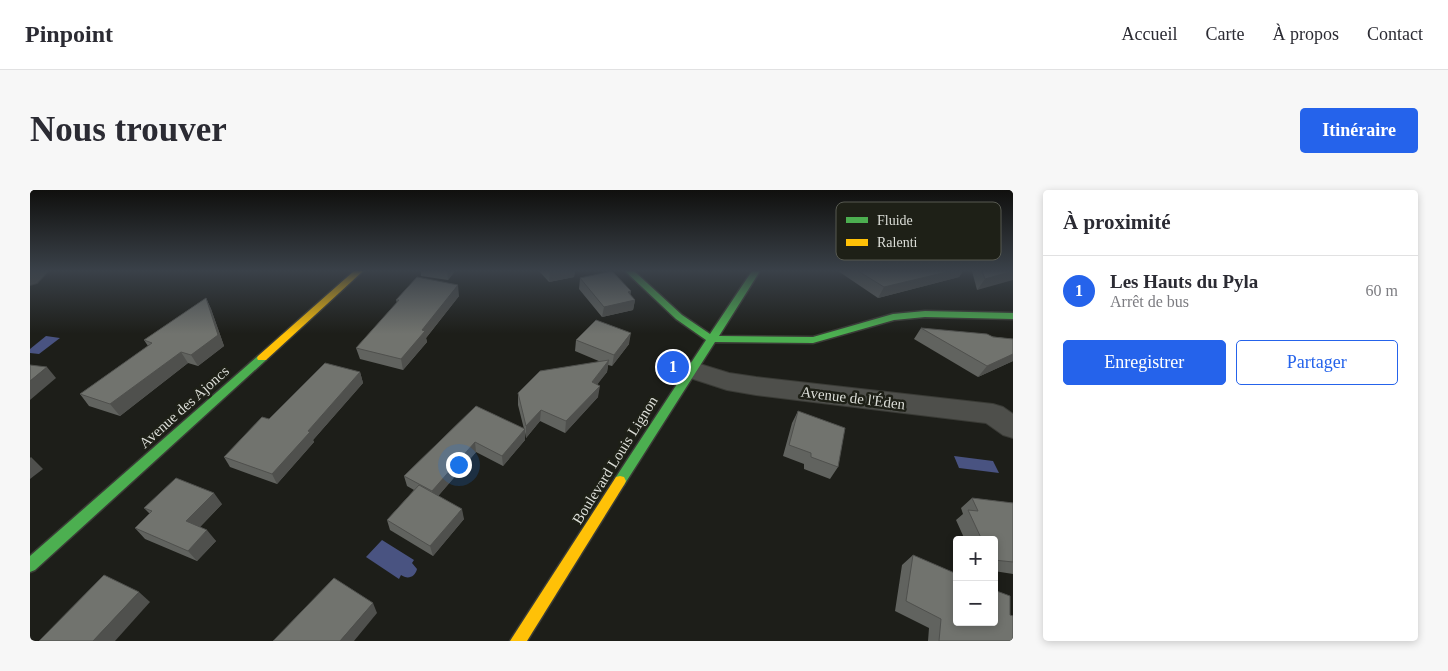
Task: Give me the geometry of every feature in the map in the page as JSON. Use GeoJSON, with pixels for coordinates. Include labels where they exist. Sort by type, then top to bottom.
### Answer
{"type":"FeatureCollection","features":[{"type":"Feature","properties":{"kind":"street","name":"Avenue des Ajoncs"},"geometry":{"type":"LineString","coordinates":[[30,565],[335,292]]}},
{"type":"Feature","properties":{"kind":"street"},"geometry":{"type":"LineString","coordinates":[[651,292],[699,332],[712,339],[813,340],[893,317],[925,314],[1013,316]]}},
{"type":"Feature","properties":{"kind":"street","name":"Boulevard Louis Lignon"},"geometry":{"type":"LineString","coordinates":[[518,641],[690,369],[742,292]]}},
{"type":"Feature","properties":{"kind":"street","name":"Avenue de l'Éden"},"geometry":{"type":"LineString","coordinates":[[690,369],[727,382],[1006,419]]}},
{"type":"Feature","properties":{"kind":"water"},"geometry":{"type":"Polygon","coordinates":[[[46,336],[60,338],[39,354],[30,353],[30,349],[46,336]]]}},
{"type":"Feature","properties":{"kind":"water"},"geometry":{"type":"Polygon","coordinates":[[[954,456],[993,461],[999,473],[959,468],[954,456]]]}},
{"type":"Feature","properties":{"kind":"water"},"geometry":{"type":"Polygon","coordinates":[[[382,540],[414,560],[412,563],[417,569],[413,576],[406,577],[401,575],[399,579],[366,557],[382,540]]]}},
{"type":"Feature","properties":{"kind":"building"},"geometry":{"type":"Polygon","coordinates":[[[403,292],[452,292],[422,330],[425,331],[401,359],[356,348],[399,300],[396,300],[403,292]]]}},
{"type":"Feature","properties":{"kind":"building"},"geometry":{"type":"Polygon","coordinates":[[[592,292],[628,292],[635,300],[604,307],[592,292]]]}},
{"type":"Feature","properties":{"kind":"building"},"geometry":{"type":"Polygon","coordinates":[[[206,298],[218,335],[191,355],[181,352],[110,404],[80,394],[152,343],[144,340],[206,298]]]}},
{"type":"Feature","properties":{"kind":"building"},"geometry":{"type":"Polygon","coordinates":[[[596,320],[631,333],[614,355],[576,340],[596,320]]]}},
{"type":"Feature","properties":{"kind":"building"},"geometry":{"type":"Polygon","coordinates":[[[921,328],[987,334],[993,337],[1013,339],[1013,354],[987,366],[921,328]]]}},
{"type":"Feature","properties":{"kind":"building"},"geometry":{"type":"Polygon","coordinates":[[[609,360],[592,382],[600,386],[566,421],[541,410],[526,426],[518,393],[540,371],[609,360]]]}},
{"type":"Feature","properties":{"kind":"building"},"geometry":{"type":"Polygon","coordinates":[[[325,363],[360,372],[272,474],[224,457],[262,417],[269,419],[325,363]]]}},
{"type":"Feature","properties":{"kind":"building"},"geometry":{"type":"Polygon","coordinates":[[[30,365],[47,367],[30,381],[30,365]]]}},
{"type":"Feature","properties":{"kind":"building"},"geometry":{"type":"Polygon","coordinates":[[[476,406],[525,429],[502,456],[475,442],[432,491],[404,476],[476,406]]]}},
{"type":"Feature","properties":{"kind":"building"},"geometry":{"type":"Polygon","coordinates":[[[798,411],[845,428],[838,467],[811,457],[811,453],[789,445],[798,411]]]}},
{"type":"Feature","properties":{"kind":"building"},"geometry":{"type":"Polygon","coordinates":[[[176,478],[214,493],[186,521],[207,530],[188,551],[135,528],[152,511],[144,508],[176,478]]]}},
{"type":"Feature","properties":{"kind":"building"},"geometry":{"type":"Polygon","coordinates":[[[419,485],[462,509],[430,546],[387,520],[419,485]]]}},
{"type":"Feature","properties":{"kind":"building"},"geometry":{"type":"Polygon","coordinates":[[[972,498],[1013,503],[1013,562],[998,560],[998,536],[980,536],[968,510],[978,511],[972,498]]]}},
{"type":"Feature","properties":{"kind":"building"},"geometry":{"type":"Polygon","coordinates":[[[913,555],[953,572],[953,626],[998,626],[998,592],[1010,596],[1010,615],[1013,616],[1013,641],[939,641],[941,619],[906,601],[913,555]]]}},
{"type":"Feature","properties":{"kind":"building"},"geometry":{"type":"Polygon","coordinates":[[[104,575],[139,592],[93,641],[39,641],[104,575]]]}},
{"type":"Feature","properties":{"kind":"building"},"geometry":{"type":"Polygon","coordinates":[[[334,578],[373,603],[340,641],[273,641],[334,578]]]}},
{"type":"Feature","properties":{"kind":"traffic: fast"},"geometry":{"type":"LineString","coordinates":[[652,292],[679,317],[712,339],[813,340],[893,317],[925,314],[1013,316]]}},
{"type":"Feature","properties":{"kind":"traffic: fast"},"geometry":{"type":"LineString","coordinates":[[620,481],[742,292]]}},
{"type":"Feature","properties":{"kind":"traffic: fast"},"geometry":{"type":"LineString","coordinates":[[30,565],[262,358]]}},
{"type":"Feature","properties":{"kind":"traffic: slow"},"geometry":{"type":"LineString","coordinates":[[262,358],[336,292]]}},
{"type":"Feature","properties":{"kind":"traffic: slow"},"geometry":{"type":"LineString","coordinates":[[518,641],[620,481]]}},
{"type":"Feature","properties":{"kind":"place","name":"Les Hauts du Pyla"},"geometry":{"type":"Point","coordinates":[673,367]}}]}
